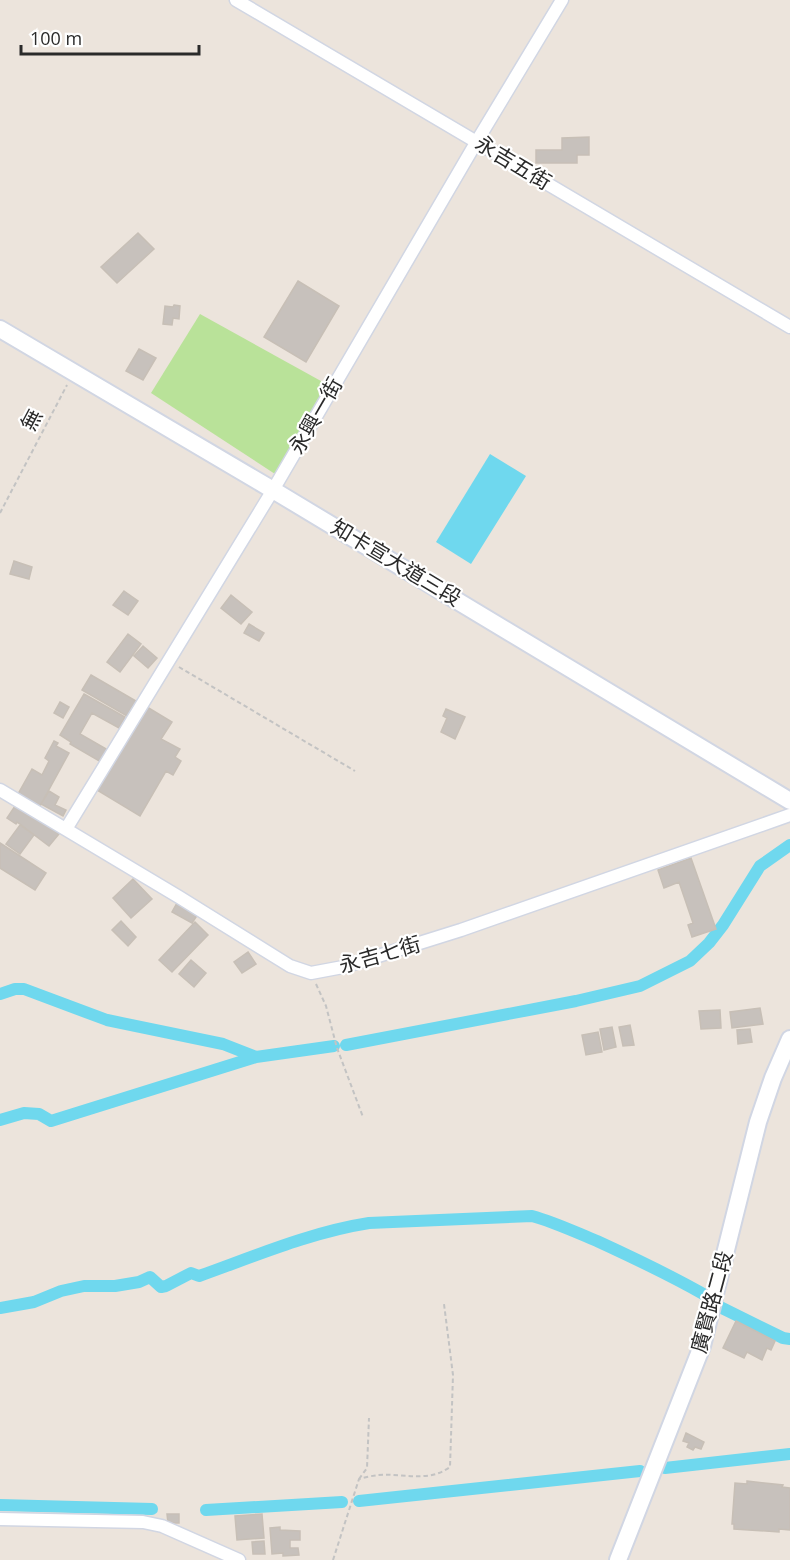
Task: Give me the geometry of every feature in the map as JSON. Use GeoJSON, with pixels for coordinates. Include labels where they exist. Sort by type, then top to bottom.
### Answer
{"type":"FeatureCollection","features":[{"type":"Feature","properties":{"kind":"street","name":"永吉五街"},"geometry":{"type":"LineString","coordinates":[[236,0],[790,327]]}},
{"type":"Feature","properties":{"kind":"street","name":"永興一街"},"geometry":{"type":"LineString","coordinates":[[66,829],[273,490],[562,0]]}},
{"type":"Feature","properties":{"kind":"street","name":"知卡宣大道三段"},"geometry":{"type":"LineString","coordinates":[[0,328],[790,801]]}},
{"type":"Feature","properties":{"kind":"street","name":"永吉七街"},"geometry":{"type":"LineString","coordinates":[[0,790],[290,966],[311,973],[343,967],[461,930],[790,815]]}},
{"type":"Feature","properties":{"kind":"street","name":"廣賢路二段"},"geometry":{"type":"LineString","coordinates":[[618,1560],[702,1346],[758,1122],[773,1078],[790,1039]]}},
{"type":"Feature","properties":{"kind":"street"},"geometry":{"type":"LineString","coordinates":[[0,1519],[143,1522],[162,1526],[239,1560]]}},
{"type":"Feature","properties":{"kind":"path","name":"無"},"geometry":{"type":"LineString","coordinates":[[0,513],[74,372]]}},
{"type":"Feature","properties":{"kind":"path"},"geometry":{"type":"LineString","coordinates":[[168,660],[355,771]]}},
{"type":"Feature","properties":{"kind":"path"},"geometry":{"type":"LineString","coordinates":[[311,973],[326,1006],[337,1048],[363,1117]]}},
{"type":"Feature","properties":{"kind":"path"},"geometry":{"type":"LineString","coordinates":[[359,1479],[379,1475],[427,1476],[441,1473],[450,1467],[453,1375],[444,1304]]}},
{"type":"Feature","properties":{"kind":"path"},"geometry":{"type":"LineString","coordinates":[[333,1560],[359,1479],[367,1468],[369,1418]]}},
{"type":"Feature","properties":{"kind":"green space"},"geometry":{"type":"Polygon","coordinates":[[[200,314],[330,386],[275,474],[151,393],[200,314]]]}},
{"type":"Feature","properties":{"kind":"water"},"geometry":{"type":"Polygon","coordinates":[[[490,454],[526,476],[471,564],[436,542],[490,454]]]}},
{"type":"Feature","properties":{"kind":"building"},"geometry":{"type":"Polygon","coordinates":[[[589,137],[589,155],[577,155],[577,163],[536,163],[536,150],[562,150],[562,138],[589,137]]]}},
{"type":"Feature","properties":{"kind":"building"},"geometry":{"type":"Polygon","coordinates":[[[138,233],[154,249],[117,283],[101,267],[138,233]]]}},
{"type":"Feature","properties":{"kind":"building"},"geometry":{"type":"Polygon","coordinates":[[[298,281],[339,306],[306,362],[264,337],[298,281]]]}},
{"type":"Feature","properties":{"kind":"building"},"geometry":{"type":"Polygon","coordinates":[[[174,305],[180,306],[179,319],[173,318],[172,325],[163,324],[165,306],[173,307],[174,305]]]}},
{"type":"Feature","properties":{"kind":"building"},"geometry":{"type":"Polygon","coordinates":[[[139,349],[156,358],[143,380],[126,371],[139,349]]]}},
{"type":"Feature","properties":{"kind":"building"},"geometry":{"type":"Polygon","coordinates":[[[14,561],[32,567],[29,579],[10,574],[14,561]]]}},
{"type":"Feature","properties":{"kind":"building"},"geometry":{"type":"Polygon","coordinates":[[[124,591],[138,601],[128,615],[113,605],[124,591]]]}},
{"type":"Feature","properties":{"kind":"building"},"geometry":{"type":"Polygon","coordinates":[[[231,595],[252,612],[241,624],[221,608],[231,595]]]}},
{"type":"Feature","properties":{"kind":"building"},"geometry":{"type":"Polygon","coordinates":[[[249,624],[264,633],[259,641],[244,633],[249,624]]]}},
{"type":"Feature","properties":{"kind":"building"},"geometry":{"type":"Polygon","coordinates":[[[128,634],[141,644],[120,672],[107,662],[128,634]]]}},
{"type":"Feature","properties":{"kind":"building"},"geometry":{"type":"Polygon","coordinates":[[[143,646],[157,658],[148,668],[134,656],[143,646]]]}},
{"type":"Feature","properties":{"kind":"building"},"geometry":{"type":"Polygon","coordinates":[[[91,675],[136,701],[127,716],[82,690],[91,675]]]}},
{"type":"Feature","properties":{"kind":"building"},"geometry":{"type":"Polygon","coordinates":[[[84,694],[125,717],[119,728],[92,713],[80,734],[108,750],[101,762],[70,744],[71,742],[60,735],[84,694]]]}},
{"type":"Feature","properties":{"kind":"building"},"geometry":{"type":"Polygon","coordinates":[[[60,702],[69,707],[63,718],[54,713],[60,702]]]}},
{"type":"Feature","properties":{"kind":"building"},"geometry":{"type":"Polygon","coordinates":[[[147,707],[172,722],[161,739],[180,749],[175,757],[181,761],[173,775],[166,771],[140,816],[97,790],[147,707]]]}},
{"type":"Feature","properties":{"kind":"building"},"geometry":{"type":"Polygon","coordinates":[[[446,709],[465,717],[455,739],[441,732],[447,718],[443,716],[446,709]]]}},
{"type":"Feature","properties":{"kind":"building"},"geometry":{"type":"Polygon","coordinates":[[[54,741],[58,743],[56,746],[69,753],[40,806],[18,794],[32,769],[42,775],[49,761],[45,758],[54,741]]]}},
{"type":"Feature","properties":{"kind":"building"},"geometry":{"type":"Polygon","coordinates":[[[49,791],[59,797],[55,805],[66,810],[63,816],[41,804],[49,791]]]}},
{"type":"Feature","properties":{"kind":"building"},"geometry":{"type":"Polygon","coordinates":[[[15,806],[24,812],[26,810],[59,834],[49,846],[17,822],[16,824],[7,818],[15,806]]]}},
{"type":"Feature","properties":{"kind":"building"},"geometry":{"type":"Polygon","coordinates":[[[20,825],[34,835],[20,854],[6,844],[20,825]]]}},
{"type":"Feature","properties":{"kind":"building"},"geometry":{"type":"Polygon","coordinates":[[[0,843],[46,873],[35,890],[0,868],[0,843]]]}},
{"type":"Feature","properties":{"kind":"building"},"geometry":{"type":"Polygon","coordinates":[[[691,858],[716,929],[692,937],[688,925],[693,923],[679,882],[664,888],[658,870],[691,858]]]}},
{"type":"Feature","properties":{"kind":"building"},"geometry":{"type":"Polygon","coordinates":[[[133,879],[152,899],[131,918],[113,898],[133,879]]]}},
{"type":"Feature","properties":{"kind":"building"},"geometry":{"type":"Polygon","coordinates":[[[177,903],[198,914],[192,923],[172,912],[177,903]]]}},
{"type":"Feature","properties":{"kind":"building"},"geometry":{"type":"Polygon","coordinates":[[[121,921],[136,937],[128,946],[112,930],[121,921]]]}},
{"type":"Feature","properties":{"kind":"building"},"geometry":{"type":"Polygon","coordinates":[[[195,922],[208,935],[172,972],[159,960],[195,922]]]}},
{"type":"Feature","properties":{"kind":"building"},"geometry":{"type":"Polygon","coordinates":[[[248,952],[256,964],[242,973],[234,962],[248,952]]]}},
{"type":"Feature","properties":{"kind":"building"},"geometry":{"type":"Polygon","coordinates":[[[191,960],[206,973],[194,987],[179,974],[191,960]]]}},
{"type":"Feature","properties":{"kind":"building"},"geometry":{"type":"Polygon","coordinates":[[[760,1008],[763,1024],[732,1028],[730,1012],[760,1008]]]}},
{"type":"Feature","properties":{"kind":"building"},"geometry":{"type":"Polygon","coordinates":[[[720,1010],[721,1028],[701,1029],[699,1011],[720,1010]]]}},
{"type":"Feature","properties":{"kind":"building"},"geometry":{"type":"Polygon","coordinates":[[[630,1025],[634,1045],[623,1046],[619,1027],[630,1025]]]}},
{"type":"Feature","properties":{"kind":"building"},"geometry":{"type":"Polygon","coordinates":[[[612,1027],[616,1047],[604,1050],[600,1029],[612,1027]]]}},
{"type":"Feature","properties":{"kind":"building"},"geometry":{"type":"Polygon","coordinates":[[[750,1029],[752,1042],[738,1044],[737,1030],[750,1029]]]}},
{"type":"Feature","properties":{"kind":"building"},"geometry":{"type":"Polygon","coordinates":[[[598,1032],[602,1052],[586,1055],[582,1035],[598,1032]]]}},
{"type":"Feature","properties":{"kind":"building"},"geometry":{"type":"Polygon","coordinates":[[[736,1321],[775,1341],[771,1350],[767,1348],[762,1360],[747,1352],[744,1358],[723,1348],[736,1321]]]}},
{"type":"Feature","properties":{"kind":"building"},"geometry":{"type":"Polygon","coordinates":[[[686,1433],[704,1442],[701,1449],[695,1447],[693,1450],[687,1447],[689,1443],[683,1441],[686,1433]]]}},
{"type":"Feature","properties":{"kind":"building"},"geometry":{"type":"Polygon","coordinates":[[[747,1481],[783,1485],[782,1487],[790,1488],[790,1530],[779,1529],[779,1532],[734,1529],[734,1524],[732,1524],[735,1483],[747,1484],[747,1481]]]}},
{"type":"Feature","properties":{"kind":"building"},"geometry":{"type":"Polygon","coordinates":[[[167,1514],[179,1514],[179,1523],[168,1523],[167,1514]]]}},
{"type":"Feature","properties":{"kind":"building"},"geometry":{"type":"Polygon","coordinates":[[[262,1514],[264,1538],[237,1540],[235,1516],[262,1514]]]}},
{"type":"Feature","properties":{"kind":"building"},"geometry":{"type":"Polygon","coordinates":[[[280,1527],[280,1530],[300,1531],[300,1540],[290,1540],[290,1548],[298,1548],[299,1555],[272,1554],[270,1528],[280,1527]]]}},
{"type":"Feature","properties":{"kind":"building"},"geometry":{"type":"Polygon","coordinates":[[[264,1541],[265,1554],[253,1554],[252,1542],[264,1541]]]}},
{"type":"Feature","properties":{"kind":"waterway"},"geometry":{"type":"LineString","coordinates":[[346,1045],[576,1001],[640,986],[690,961],[709,943],[723,925],[760,866],[790,845]]}},
{"type":"Feature","properties":{"kind":"waterway"},"geometry":{"type":"LineString","coordinates":[[0,994],[15,989],[24,989],[107,1020],[223,1044],[256,1057]]}},
{"type":"Feature","properties":{"kind":"waterway"},"geometry":{"type":"LineString","coordinates":[[0,1120],[24,1113],[39,1114],[51,1121],[256,1057],[334,1046]]}},
{"type":"Feature","properties":{"kind":"waterway"},"geometry":{"type":"LineString","coordinates":[[0,1308],[34,1302],[61,1291],[84,1286],[115,1286],[139,1282],[150,1277],[161,1287],[166,1286],[191,1273],[199,1276],[304,1238],[369,1223],[532,1216],[597,1241],[705,1295]]}},
{"type":"Feature","properties":{"kind":"waterway"},"geometry":{"type":"LineString","coordinates":[[720,1307],[783,1338],[790,1339]]}},
{"type":"Feature","properties":{"kind":"waterway"},"geometry":{"type":"LineString","coordinates":[[665,1468],[790,1454]]}},
{"type":"Feature","properties":{"kind":"waterway"},"geometry":{"type":"LineString","coordinates":[[359,1501],[640,1471]]}},
{"type":"Feature","properties":{"kind":"waterway"},"geometry":{"type":"LineString","coordinates":[[206,1510],[342,1502]]}},
{"type":"Feature","properties":{"kind":"waterway"},"geometry":{"type":"LineString","coordinates":[[0,1505],[152,1509]]}}]}
